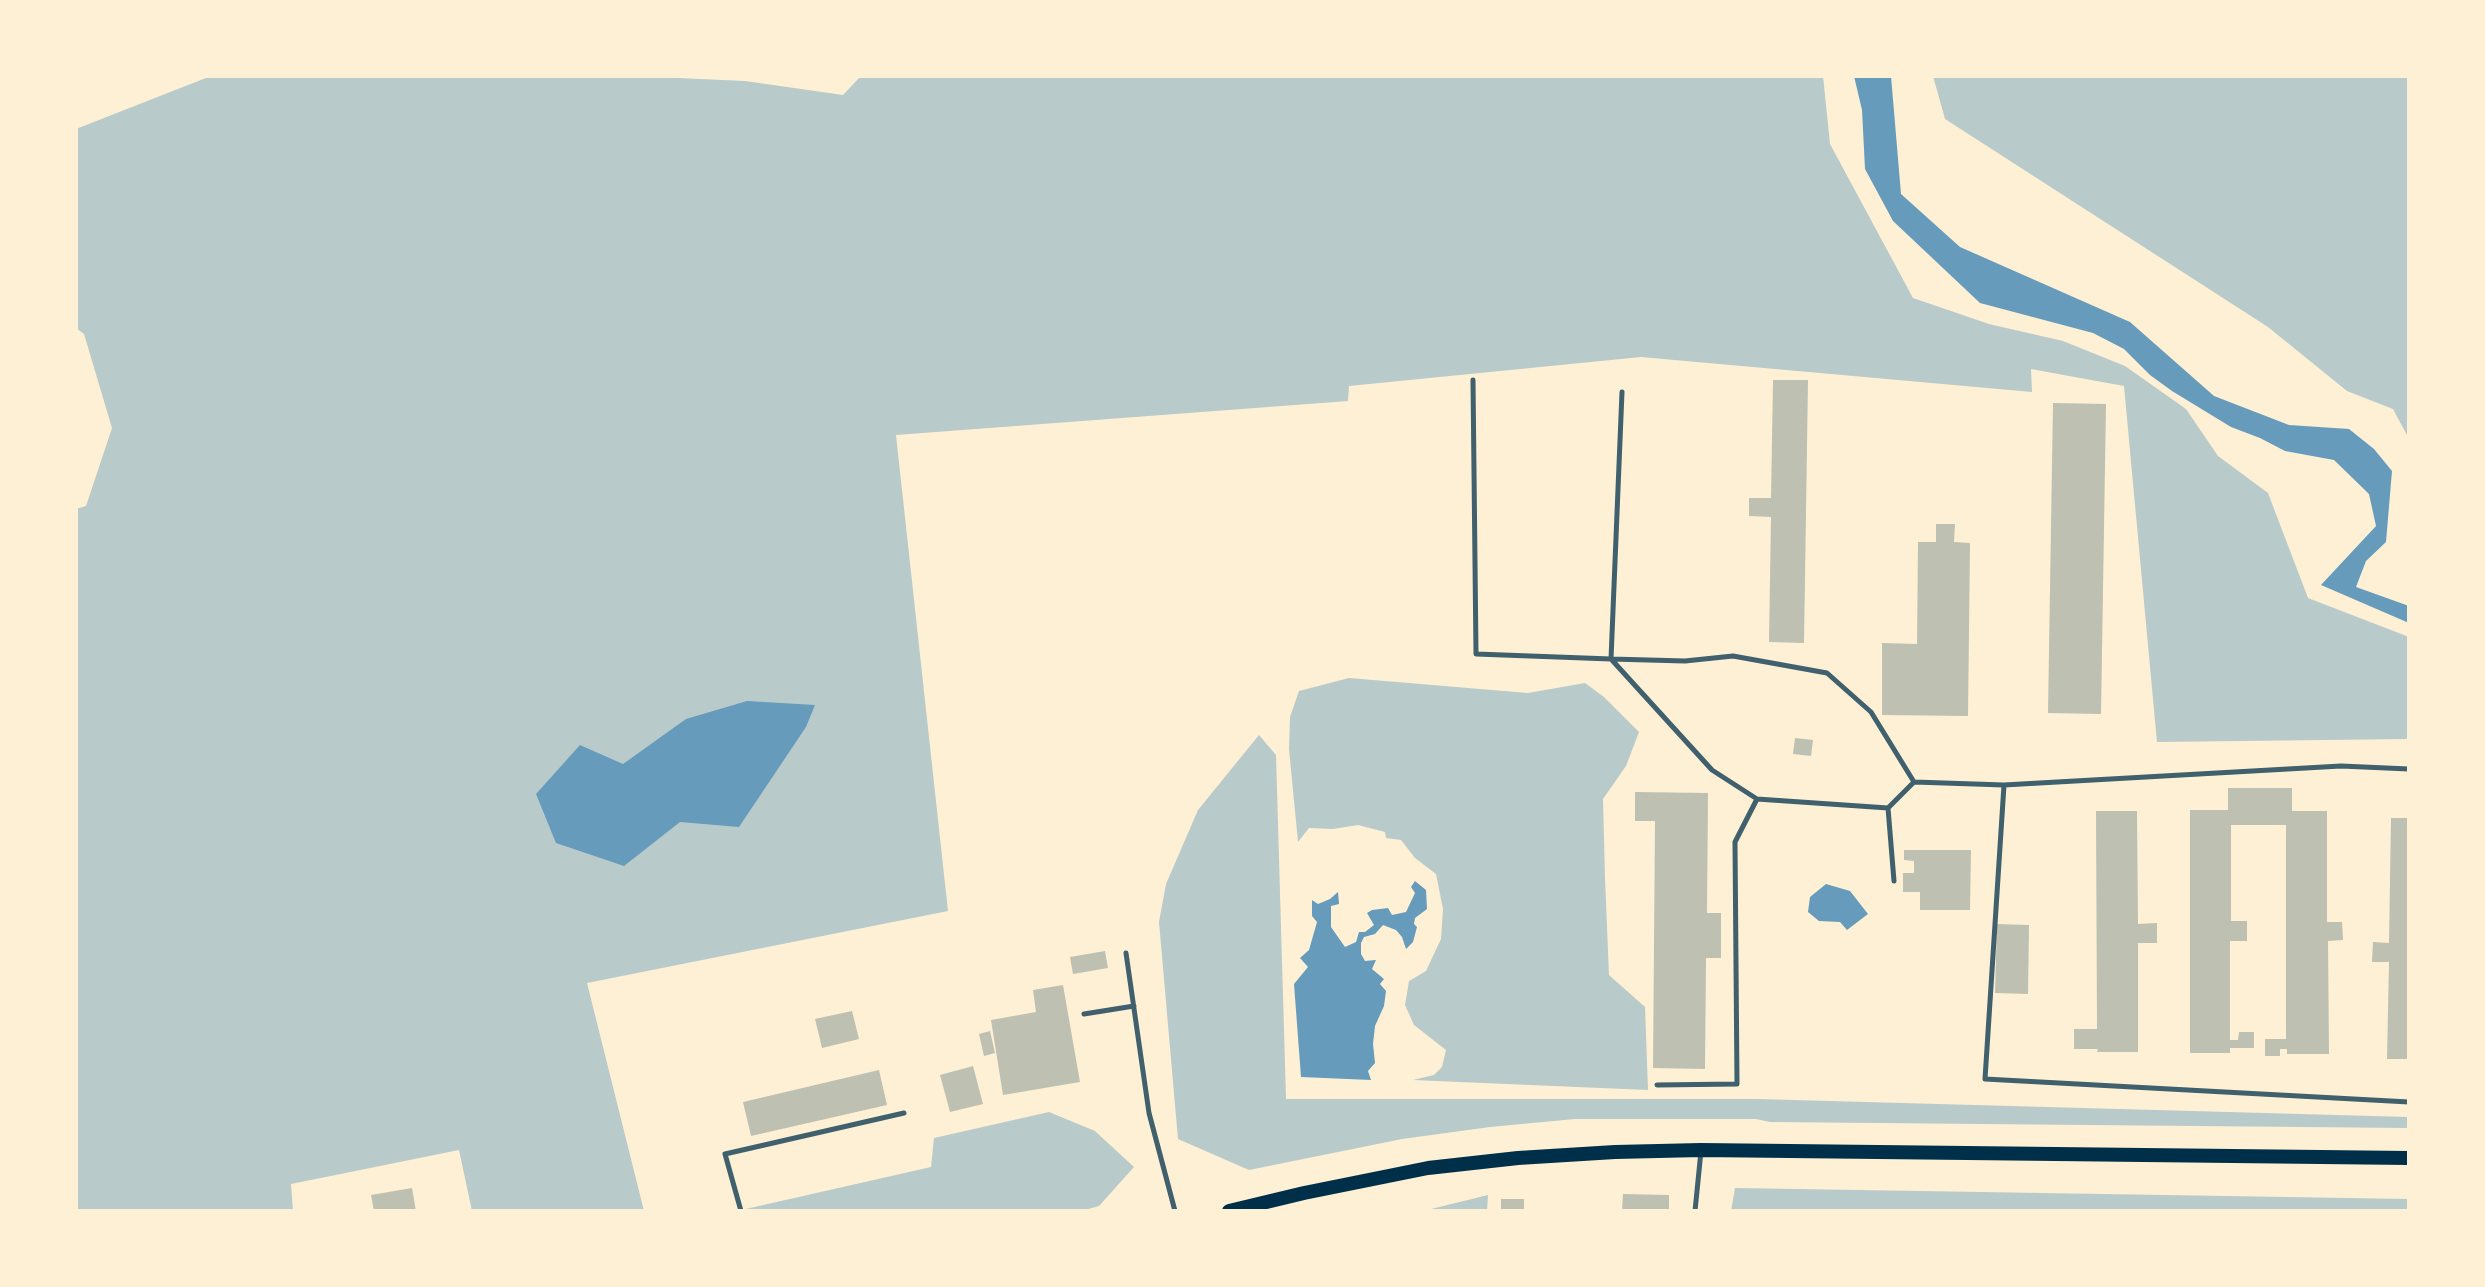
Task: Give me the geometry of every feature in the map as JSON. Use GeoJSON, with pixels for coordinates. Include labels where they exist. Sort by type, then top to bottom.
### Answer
{"type":"FeatureCollection","features":[{"type":"Feature","properties":{"kind":"main road"},"geometry":{"type":"LineString","coordinates":[[1229,1211],[1428,1168],[1518,1158],[1701,1150],[2409,1158]]}},
{"type":"Feature","properties":{"kind":"lane"},"geometry":{"type":"LineString","coordinates":[[1473,380],[1476,654],[1685,661],[1733,656],[1827,673],[1871,712],[1914,782]]}},
{"type":"Feature","properties":{"kind":"lane"},"geometry":{"type":"LineString","coordinates":[[1622,392],[1611,659],[1712,770],[1757,799],[1888,808],[1914,782],[2004,785],[2341,766],[2409,769]]}},
{"type":"Feature","properties":{"kind":"lane"},"geometry":{"type":"LineString","coordinates":[[2004,785],[1985,1079],[2409,1102]]}},
{"type":"Feature","properties":{"kind":"lane"},"geometry":{"type":"LineString","coordinates":[[1657,1085],[1737,1084],[1735,842],[1757,799]]}},
{"type":"Feature","properties":{"kind":"lane"},"geometry":{"type":"LineString","coordinates":[[1888,808],[1894,881]]}},
{"type":"Feature","properties":{"kind":"lane"},"geometry":{"type":"LineString","coordinates":[[1126,953],[1149,1113],[1175,1211]]}},
{"type":"Feature","properties":{"kind":"lane"},"geometry":{"type":"LineString","coordinates":[[1084,1014],[1134,1006]]}},
{"type":"Feature","properties":{"kind":"lane"},"geometry":{"type":"LineString","coordinates":[[741,1211],[725,1154],[904,1113]]}},
{"type":"Feature","properties":{"kind":"lane"},"geometry":{"type":"LineString","coordinates":[[1695,1211],[1701,1150]]}},
{"type":"Feature","properties":{"kind":"shaded area"},"geometry":{"type":"Polygon","coordinates":[[[211,76],[634,76],[745,81],[843,95],[861,76],[1823,76],[1830,144],[1913,298],[1989,324],[2063,341],[2125,366],[2186,409],[2218,456],[2268,493],[2308,598],[2409,637],[2409,739],[2157,742],[2124,386],[2031,369],[2032,392],[1641,357],[1349,386],[1348,401],[896,435],[948,911],[587,983],[644,1211],[472,1211],[459,1150],[291,1184],[293,1211],[76,1211],[76,509],[86,506],[112,428],[84,334],[76,328],[76,129],[211,76]]]}},
{"type":"Feature","properties":{"kind":"shaded area"},"geometry":{"type":"Polygon","coordinates":[[[1933,76],[2409,76],[2409,439],[2393,409],[2347,391],[2268,327],[1945,119],[1933,76]]]}},
{"type":"Feature","properties":{"kind":"shaded area"},"geometry":{"type":"Polygon","coordinates":[[[1349,678],[1528,693],[1585,683],[1639,732],[1626,766],[1603,799],[1609,975],[1645,1007],[1648,1090],[1413,1080],[1434,1075],[1442,1067],[1446,1050],[1414,1025],[1405,1005],[1409,981],[1426,971],[1441,939],[1443,909],[1436,874],[1415,858],[1401,840],[1386,838],[1385,832],[1358,825],[1333,829],[1309,828],[1298,842],[1289,749],[1290,717],[1299,691],[1349,678]]]}},
{"type":"Feature","properties":{"kind":"shaded area"},"geometry":{"type":"Polygon","coordinates":[[[1259,735],[1276,755],[1286,1099],[1757,1099],[2409,1117],[2409,1128],[1575,1119],[1402,1139],[1249,1170],[1178,1139],[1159,922],[1166,884],[1198,810],[1259,735]]]}},
{"type":"Feature","properties":{"kind":"shaded area"},"geometry":{"type":"Polygon","coordinates":[[[1049,1112],[1095,1131],[1134,1167],[1099,1206],[1081,1211],[737,1211],[931,1167],[934,1138],[1049,1112]]]}},
{"type":"Feature","properties":{"kind":"shaded area"},"geometry":{"type":"Polygon","coordinates":[[[1735,1188],[2409,1199],[2409,1211],[1731,1211],[1735,1188]]]}},
{"type":"Feature","properties":{"kind":"shaded area"},"geometry":{"type":"Polygon","coordinates":[[[1488,1195],[1487,1211],[1423,1211],[1488,1195]]]}},
{"type":"Feature","properties":{"kind":"water"},"geometry":{"type":"Polygon","coordinates":[[[1854,76],[1891,76],[1901,194],[1960,247],[2130,322],[2214,396],[2289,425],[2349,429],[2374,449],[2392,471],[2386,542],[2366,561],[2356,587],[2409,606],[2409,623],[2321,585],[2376,526],[2369,494],[2334,460],[2285,451],[2231,427],[2150,375],[2124,349],[2093,333],[1980,303],[1893,221],[1865,169],[1862,110],[1854,76]]]}},
{"type":"Feature","properties":{"kind":"water"},"geometry":{"type":"Polygon","coordinates":[[[747,701],[815,705],[806,727],[739,827],[680,822],[624,866],[556,843],[536,794],[580,745],[623,764],[686,719],[747,701]]]}},
{"type":"Feature","properties":{"kind":"water"},"geometry":{"type":"Polygon","coordinates":[[[1415,881],[1426,890],[1427,909],[1415,918],[1417,927],[1413,942],[1406,949],[1396,930],[1383,925],[1375,934],[1364,937],[1361,943],[1365,961],[1376,960],[1372,969],[1384,979],[1380,984],[1386,991],[1384,1006],[1375,1026],[1375,1063],[1368,1071],[1371,1080],[1301,1077],[1294,984],[1308,967],[1300,958],[1309,950],[1317,922],[1312,916],[1312,900],[1318,904],[1338,892],[1339,904],[1331,906],[1331,927],[1345,947],[1356,942],[1359,932],[1365,932],[1374,925],[1367,913],[1372,910],[1388,908],[1392,915],[1406,912],[1415,893],[1411,887],[1415,881]]]}},
{"type":"Feature","properties":{"kind":"water"},"geometry":{"type":"Polygon","coordinates":[[[1826,884],[1850,891],[1868,914],[1847,930],[1840,922],[1819,921],[1808,912],[1810,897],[1826,884]]]}},
{"type":"Feature","properties":{"kind":"building"},"geometry":{"type":"Polygon","coordinates":[[[1773,380],[1808,380],[1804,643],[1769,642],[1771,517],[1749,516],[1749,498],[1771,498],[1773,380]]]}},
{"type":"Feature","properties":{"kind":"building"},"geometry":{"type":"Polygon","coordinates":[[[2053,403],[2106,404],[2101,714],[2048,713],[2053,403]]]}},
{"type":"Feature","properties":{"kind":"building"},"geometry":{"type":"Polygon","coordinates":[[[1936,524],[1955,524],[1954,542],[1970,543],[1968,716],[1882,715],[1882,643],[1917,644],[1918,542],[1936,542],[1936,524]]]}},
{"type":"Feature","properties":{"kind":"building"},"geometry":{"type":"Polygon","coordinates":[[[1795,738],[1813,740],[1811,756],[1793,754],[1795,738]]]}},
{"type":"Feature","properties":{"kind":"building"},"geometry":{"type":"Polygon","coordinates":[[[2228,788],[2292,788],[2292,811],[2327,811],[2327,922],[2342,922],[2343,940],[2328,941],[2329,1054],[2287,1054],[2287,1049],[2280,1049],[2280,1056],[2265,1056],[2265,1039],[2286,1039],[2286,825],[2231,825],[2231,921],[2247,921],[2247,941],[2230,941],[2230,1040],[2238,1040],[2239,1032],[2254,1032],[2254,1048],[2230,1048],[2230,1053],[2190,1053],[2190,810],[2228,810],[2228,788]]]}},
{"type":"Feature","properties":{"kind":"building"},"geometry":{"type":"Polygon","coordinates":[[[1635,792],[1708,793],[1707,913],[1721,913],[1721,958],[1706,958],[1705,1069],[1653,1068],[1655,821],[1635,821],[1635,792]]]}},
{"type":"Feature","properties":{"kind":"building"},"geometry":{"type":"Polygon","coordinates":[[[2096,811],[2137,811],[2138,924],[2157,923],[2157,943],[2138,943],[2138,1052],[2074,1049],[2074,1029],[2097,1029],[2096,811]]]}},
{"type":"Feature","properties":{"kind":"building"},"geometry":{"type":"Polygon","coordinates":[[[2391,818],[2409,818],[2409,1059],[2387,1059],[2389,962],[2372,962],[2373,942],[2389,943],[2391,818]]]}},
{"type":"Feature","properties":{"kind":"building"},"geometry":{"type":"Polygon","coordinates":[[[1904,850],[1971,850],[1970,910],[1920,910],[1920,892],[1903,892],[1903,873],[1914,873],[1914,861],[1904,860],[1904,850]]]}},
{"type":"Feature","properties":{"kind":"building"},"geometry":{"type":"Polygon","coordinates":[[[1997,924],[2029,925],[2028,994],[1995,993],[1997,924]]]}},
{"type":"Feature","properties":{"kind":"building"},"geometry":{"type":"Polygon","coordinates":[[[1105,951],[1108,968],[1073,974],[1070,957],[1105,951]]]}},
{"type":"Feature","properties":{"kind":"building"},"geometry":{"type":"Polygon","coordinates":[[[1063,985],[1080,1082],[1003,1095],[991,1020],[1036,1012],[1033,990],[1063,985]]]}},
{"type":"Feature","properties":{"kind":"building"},"geometry":{"type":"Polygon","coordinates":[[[852,1011],[859,1039],[822,1048],[815,1019],[852,1011]]]}},
{"type":"Feature","properties":{"kind":"building"},"geometry":{"type":"Polygon","coordinates":[[[990,1031],[995,1053],[984,1056],[979,1034],[990,1031]]]}},
{"type":"Feature","properties":{"kind":"building"},"geometry":{"type":"Polygon","coordinates":[[[973,1066],[983,1104],[950,1112],[940,1075],[973,1066]]]}},
{"type":"Feature","properties":{"kind":"building"},"geometry":{"type":"Polygon","coordinates":[[[879,1070],[887,1105],[751,1136],[743,1102],[879,1070]]]}},
{"type":"Feature","properties":{"kind":"building"},"geometry":{"type":"Polygon","coordinates":[[[412,1188],[416,1211],[374,1211],[371,1195],[412,1188]]]}},
{"type":"Feature","properties":{"kind":"building"},"geometry":{"type":"Polygon","coordinates":[[[1623,1194],[1669,1195],[1669,1211],[1622,1210],[1623,1194]]]}},
{"type":"Feature","properties":{"kind":"building"},"geometry":{"type":"Polygon","coordinates":[[[1501,1199],[1524,1199],[1524,1211],[1501,1211],[1501,1199]]]}}]}
